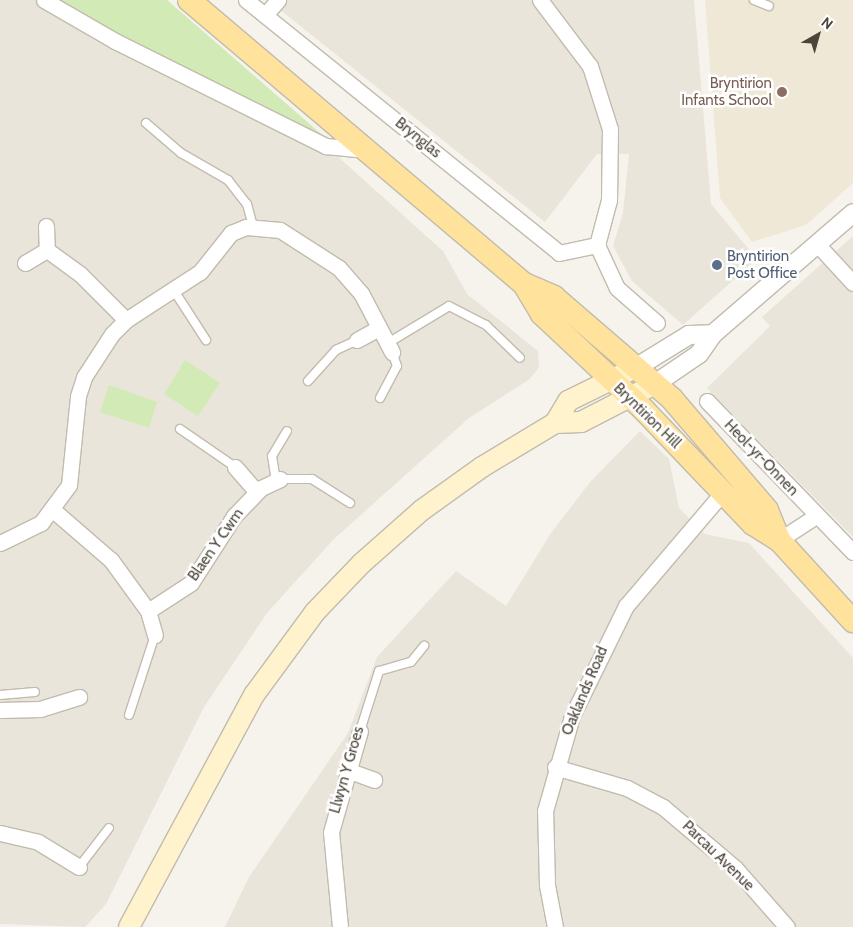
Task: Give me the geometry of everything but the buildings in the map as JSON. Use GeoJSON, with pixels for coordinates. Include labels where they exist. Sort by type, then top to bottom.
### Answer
{"type":"FeatureCollection","features":[{"type":"Feature","properties":{"kind":"main road"},"geometry":{"type":"LineString","coordinates":[[189,0],[524,284]]}},
{"type":"Feature","properties":{"kind":"main road","name":"Bryntirion Hill"},"geometry":{"type":"LineString","coordinates":[[524,284],[554,297],[656,384],[767,510],[779,540]]}},
{"type":"Feature","properties":{"kind":"main road","name":"Bryntirion Hill"},"geometry":{"type":"LineString","coordinates":[[524,284],[542,314],[630,397],[753,524],[779,540],[853,621]]}},
{"type":"Feature","properties":{"kind":"main road"},"geometry":{"type":"LineString","coordinates":[[129,927],[254,695],[315,612],[422,510],[555,423],[568,401],[609,379],[637,367]]}},
{"type":"Feature","properties":{"kind":"main road"},"geometry":{"type":"LineString","coordinates":[[555,423],[581,422],[656,384]]}},
{"type":"Feature","properties":{"kind":"street"},"geometry":{"type":"LineString","coordinates":[[44,0],[114,41],[326,146],[368,150]]}},
{"type":"Feature","properties":{"kind":"street","name":"Brynglas"},"geometry":{"type":"LineString","coordinates":[[246,0],[559,252],[597,245]]}},
{"type":"Feature","properties":{"kind":"street"},"geometry":{"type":"LineString","coordinates":[[265,15],[278,0]]}},
{"type":"Feature","properties":{"kind":"street"},"geometry":{"type":"LineString","coordinates":[[540,0],[590,66],[610,129],[609,200],[597,245],[617,288],[657,323]]}},
{"type":"Feature","properties":{"kind":"street"},"geometry":{"type":"LineString","coordinates":[[656,384],[699,354],[713,334],[853,213]]}},
{"type":"Feature","properties":{"kind":"street"},"geometry":{"type":"LineString","coordinates":[[46,226],[47,250]]}},
{"type":"Feature","properties":{"kind":"street"},"geometry":{"type":"LineString","coordinates":[[0,543],[41,523],[53,510],[69,485],[78,396],[84,377],[126,320],[200,272],[230,233],[254,227],[298,238],[339,268],[361,293],[390,348]]}},
{"type":"Feature","properties":{"kind":"street"},"geometry":{"type":"LineString","coordinates":[[817,244],[853,283]]}},
{"type":"Feature","properties":{"kind":"street"},"geometry":{"type":"LineString","coordinates":[[25,263],[47,250]]}},
{"type":"Feature","properties":{"kind":"street"},"geometry":{"type":"LineString","coordinates":[[47,250],[80,274],[126,320]]}},
{"type":"Feature","properties":{"kind":"street"},"geometry":{"type":"LineString","coordinates":[[356,340],[379,328]]}},
{"type":"Feature","properties":{"kind":"street"},"geometry":{"type":"LineString","coordinates":[[637,367],[689,335],[713,334]]}},
{"type":"Feature","properties":{"kind":"street","name":"Heol-yr-Onnen"},"geometry":{"type":"LineString","coordinates":[[707,401],[816,516],[853,552]]}},
{"type":"Feature","properties":{"kind":"street"},"geometry":{"type":"LineString","coordinates":[[235,467],[257,492]]}},
{"type":"Feature","properties":{"kind":"street","name":"Blaen Y Cwm"},"geometry":{"type":"LineString","coordinates":[[148,611],[192,583],[234,516],[257,492],[278,480]]}},
{"type":"Feature","properties":{"kind":"street","name":"Oaklands Road"},"geometry":{"type":"LineString","coordinates":[[555,927],[547,885],[545,811],[555,767],[586,680],[626,606],[723,492]]}},
{"type":"Feature","properties":{"kind":"street"},"geometry":{"type":"LineString","coordinates":[[53,510],[106,554],[148,611],[155,635]]}},
{"type":"Feature","properties":{"kind":"street"},"geometry":{"type":"LineString","coordinates":[[779,540],[816,516]]}},
{"type":"Feature","properties":{"kind":"street"},"geometry":{"type":"LineString","coordinates":[[0,710],[40,709],[79,697]]}},
{"type":"Feature","properties":{"kind":"street","name":"Llwyn Y Groes"},"geometry":{"type":"LineString","coordinates":[[340,927],[331,832],[347,770],[360,731]]}},
{"type":"Feature","properties":{"kind":"street","name":"Parcau Avenue"},"geometry":{"type":"LineString","coordinates":[[555,767],[627,788],[663,807],[736,869],[787,927]]}},
{"type":"Feature","properties":{"kind":"street"},"geometry":{"type":"LineString","coordinates":[[347,770],[374,780]]}},
{"type":"Feature","properties":{"kind":"street"},"geometry":{"type":"LineString","coordinates":[[0,833],[38,842],[79,867]]}},
{"type":"Feature","properties":{"kind":"lane"},"geometry":{"type":"LineString","coordinates":[[754,0],[769,6]]}},
{"type":"Feature","properties":{"kind":"lane"},"geometry":{"type":"LineString","coordinates":[[146,124],[181,153],[228,180],[247,204],[254,227]]}},
{"type":"Feature","properties":{"kind":"lane"},"geometry":{"type":"LineString","coordinates":[[173,289],[206,340]]}},
{"type":"Feature","properties":{"kind":"lane"},"geometry":{"type":"LineString","coordinates":[[380,398],[397,366],[390,348],[449,306],[486,326],[520,358]]}},
{"type":"Feature","properties":{"kind":"lane"},"geometry":{"type":"LineString","coordinates":[[308,381],[336,350],[356,340]]}},
{"type":"Feature","properties":{"kind":"lane"},"geometry":{"type":"LineString","coordinates":[[180,428],[235,467]]}},
{"type":"Feature","properties":{"kind":"lane"},"geometry":{"type":"LineString","coordinates":[[287,431],[272,456],[278,480],[312,479],[350,503]]}},
{"type":"Feature","properties":{"kind":"lane"},"geometry":{"type":"LineString","coordinates":[[129,715],[155,635]]}},
{"type":"Feature","properties":{"kind":"lane","name":"Llwyn Y Groes"},"geometry":{"type":"LineString","coordinates":[[360,731],[379,671],[411,662],[424,646]]}},
{"type":"Feature","properties":{"kind":"lane"},"geometry":{"type":"LineString","coordinates":[[0,694],[35,692]]}},
{"type":"Feature","properties":{"kind":"lane"},"geometry":{"type":"LineString","coordinates":[[79,867],[109,828]]}},
{"type":"Feature","properties":{"kind":"shaded area"},"geometry":{"type":"Polygon","coordinates":[[[0,0],[44,0],[326,146],[443,251],[467,294],[538,351],[539,367],[530,379],[469,418],[334,539],[267,613],[204,707],[106,904],[85,927],[0,924],[0,0]]]}},
{"type":"Feature","properties":{"kind":"shaded area"},"geometry":{"type":"Polygon","coordinates":[[[268,0],[694,0],[711,204],[757,259],[683,325],[632,281],[613,246],[623,213],[629,154],[597,154],[545,222],[268,0]]]}},
{"type":"Feature","properties":{"kind":"shaded area","name":"Bryntirion Infants School"},"geometry":{"type":"Polygon","coordinates":[[[705,0],[853,0],[853,183],[806,225],[752,242],[720,198],[705,0]]]}},
{"type":"Feature","properties":{"kind":"shaded area"},"geometry":{"type":"Polygon","coordinates":[[[853,236],[853,537],[707,388],[770,326],[762,317],[853,236]]]}},
{"type":"Feature","properties":{"kind":"shaded area"},"geometry":{"type":"Polygon","coordinates":[[[640,431],[669,459],[679,508],[705,534],[749,543],[853,658],[853,927],[225,927],[249,877],[348,733],[377,657],[456,571],[506,606],[551,533],[591,481],[640,431]]]}},
{"type":"Feature","properties":{"kind":"green space"},"geometry":{"type":"Polygon","coordinates":[[[56,0],[167,0],[327,139],[110,32],[56,0]]]}},
{"type":"Feature","properties":{"kind":"green space"},"geometry":{"type":"Polygon","coordinates":[[[185,360],[220,383],[198,416],[164,394],[185,360]]]}},
{"type":"Feature","properties":{"kind":"green space"},"geometry":{"type":"Polygon","coordinates":[[[109,385],[157,402],[149,428],[100,412],[109,385]]]}},
{"type":"Feature","properties":{"kind":"place","name":"Bryntirion Infants School"},"geometry":{"type":"Point","coordinates":[782,92]}},
{"type":"Feature","properties":{"kind":"place","name":"Bryntirion Post Office"},"geometry":{"type":"Point","coordinates":[717,265]}}]}
